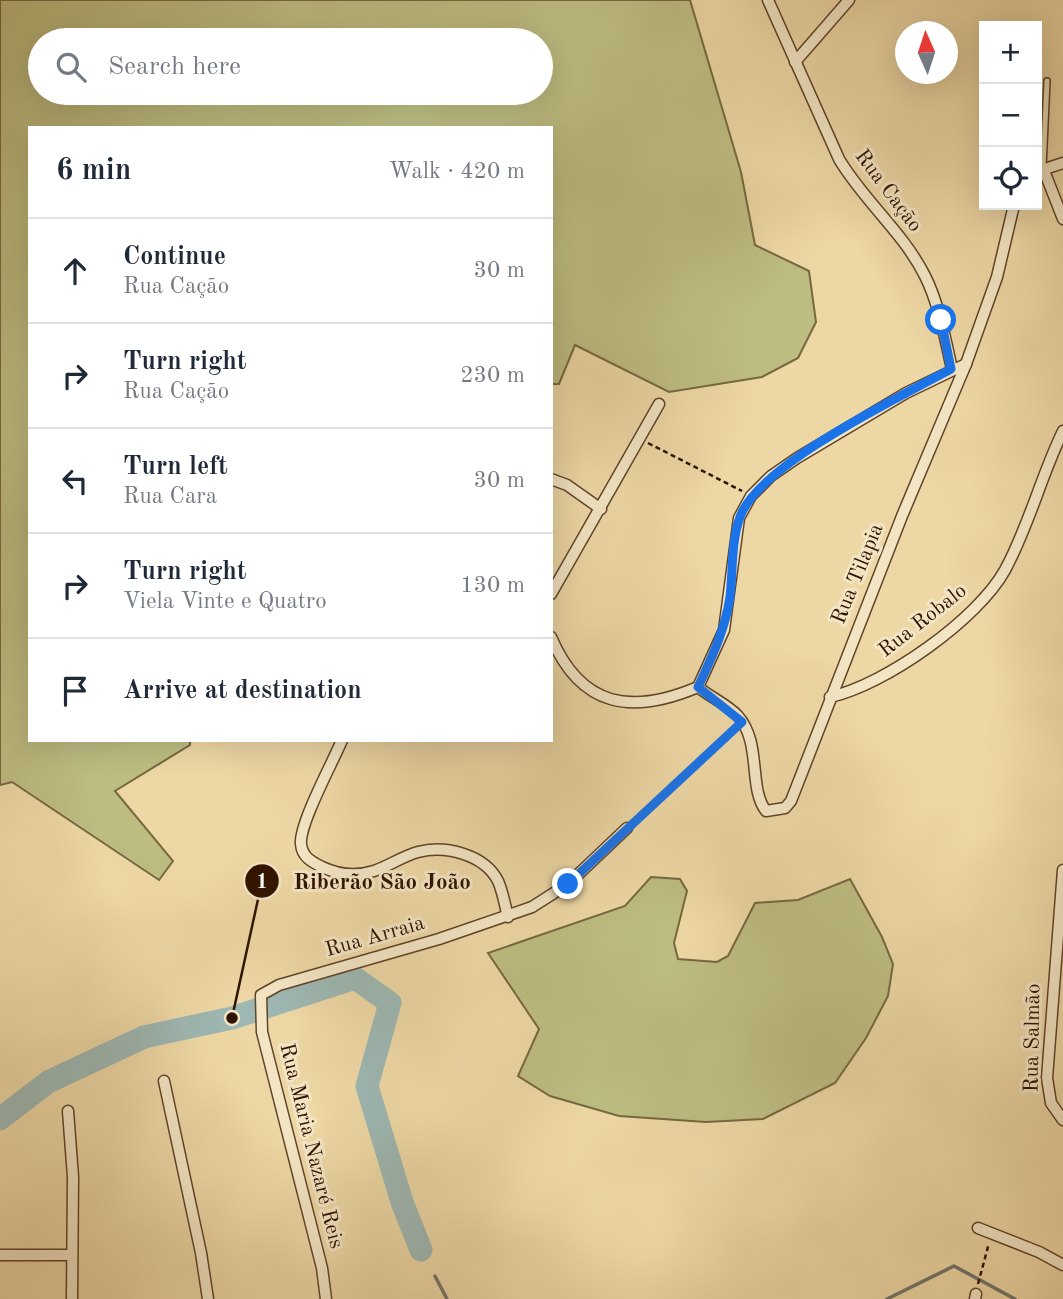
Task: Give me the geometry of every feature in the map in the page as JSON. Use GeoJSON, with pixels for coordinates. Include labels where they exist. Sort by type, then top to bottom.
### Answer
{"type":"FeatureCollection","features":[{"type":"Feature","properties":{"kind":"street","name":"Rua Cação"},"geometry":{"type":"LineString","coordinates":[[768,0],[851,180],[909,250],[925,276],[941,320],[951,369]]}},
{"type":"Feature","properties":{"kind":"street"},"geometry":{"type":"LineString","coordinates":[[795,62],[849,0]]}},
{"type":"Feature","properties":{"kind":"street"},"geometry":{"type":"LineString","coordinates":[[1042,169],[1063,163]]}},
{"type":"Feature","properties":{"kind":"street"},"geometry":{"type":"LineString","coordinates":[[1042,174],[1063,219]]}},
{"type":"Feature","properties":{"kind":"street","name":"Rua Tilapia"},"geometry":{"type":"LineString","coordinates":[[742,722],[755,755],[760,804],[766,811],[776,812],[786,808],[966,364],[997,277],[1013,210]]}},
{"type":"Feature","properties":{"kind":"street"},"geometry":{"type":"LineString","coordinates":[[553,640],[573,675],[595,695],[619,702],[649,703],[698,687],[724,630],[739,518],[751,496],[771,476],[797,458],[951,369],[966,364]]}},
{"type":"Feature","properties":{"kind":"street"},"geometry":{"type":"LineString","coordinates":[[553,591],[659,404]]}},
{"type":"Feature","properties":{"kind":"street","name":"Rua Robalo"},"geometry":{"type":"LineString","coordinates":[[830,697],[878,681],[965,616],[987,595],[1005,569],[1063,431]]}},
{"type":"Feature","properties":{"kind":"street"},"geometry":{"type":"LineString","coordinates":[[553,480],[567,485],[601,509]]}},
{"type":"Feature","properties":{"kind":"street"},"geometry":{"type":"LineString","coordinates":[[698,687],[742,722]]}},
{"type":"Feature","properties":{"kind":"street"},"geometry":{"type":"LineString","coordinates":[[341,742],[303,827],[301,844],[304,855],[337,874],[355,874],[373,871],[415,853],[436,848],[458,851],[491,872],[498,882],[509,917]]}},
{"type":"Feature","properties":{"kind":"street","name":"Rua Arraia"},"geometry":{"type":"LineString","coordinates":[[258,1003],[261,995],[268,989],[509,917],[568,884],[627,828]]}},
{"type":"Feature","properties":{"kind":"street","name":"Rua Salmão"},"geometry":{"type":"LineString","coordinates":[[1063,870],[1047,1078],[1051,1103],[1063,1119]]}},
{"type":"Feature","properties":{"kind":"street","name":"Rua Maria Nazaré Reis"},"geometry":{"type":"LineString","coordinates":[[258,1003],[262,1032],[322,1268],[326,1299]]}},
{"type":"Feature","properties":{"kind":"street"},"geometry":{"type":"LineString","coordinates":[[164,1081],[201,1253],[208,1299]]}},
{"type":"Feature","properties":{"kind":"street"},"geometry":{"type":"LineString","coordinates":[[68,1111],[73,1177],[72,1299]]}},
{"type":"Feature","properties":{"kind":"street"},"geometry":{"type":"LineString","coordinates":[[978,1228],[1063,1265]]}},
{"type":"Feature","properties":{"kind":"street"},"geometry":{"type":"LineString","coordinates":[[0,1255],[72,1255]]}},
{"type":"Feature","properties":{"kind":"lane"},"geometry":{"type":"LineString","coordinates":[[1042,147],[1047,81]]}},
{"type":"Feature","properties":{"kind":"path"},"geometry":{"type":"LineString","coordinates":[[640,439],[751,496]]}},
{"type":"Feature","properties":{"kind":"path"},"geometry":{"type":"LineString","coordinates":[[627,828],[742,722]]}},
{"type":"Feature","properties":{"kind":"path"},"geometry":{"type":"LineString","coordinates":[[976,1293],[991,1233]]}},
{"type":"Feature","properties":{"kind":"green space"},"geometry":{"type":"Polygon","coordinates":[[[0,0],[690,0],[741,172],[755,245],[809,271],[816,322],[798,358],[762,377],[669,392],[575,345],[559,384],[553,384],[553,126],[28,126],[28,742],[190,742],[190,745],[115,791],[173,861],[159,880],[12,782],[0,785],[0,0]]]}},
{"type":"Feature","properties":{"kind":"green space"},"geometry":{"type":"Polygon","coordinates":[[[651,877],[680,879],[687,891],[674,943],[678,959],[717,962],[728,956],[755,903],[798,900],[850,879],[882,937],[893,964],[888,996],[866,1038],[835,1083],[763,1119],[706,1122],[619,1116],[550,1096],[518,1076],[539,1029],[488,953],[625,906],[651,877]]]}},
{"type":"Feature","properties":{"kind":"waterway"},"geometry":{"type":"LineString","coordinates":[[0,1119],[48,1082],[144,1037],[232,1018],[355,978],[390,1003],[367,1086],[402,1202],[421,1250]]}},
{"type":"Feature","properties":{"kind":"waterway"},"geometry":{"type":"LineString","coordinates":[[887,1299],[954,1266],[1015,1299]]}},
{"type":"Feature","properties":{"kind":"waterway"},"geometry":{"type":"LineString","coordinates":[[435,1276],[447,1299]]}},
{"type":"Feature","properties":{"kind":"place","name":"Riberão São João"},"geometry":{"type":"Point","coordinates":[232,1018]}},
{"type":"Feature","properties":{"kind":"route"},"geometry":{"type":"LineString","coordinates":[[568,884],[742,722],[738,715],[698,687],[724,630],[739,518],[751,496],[771,476],[797,458],[951,369],[941,320]]}}]}
